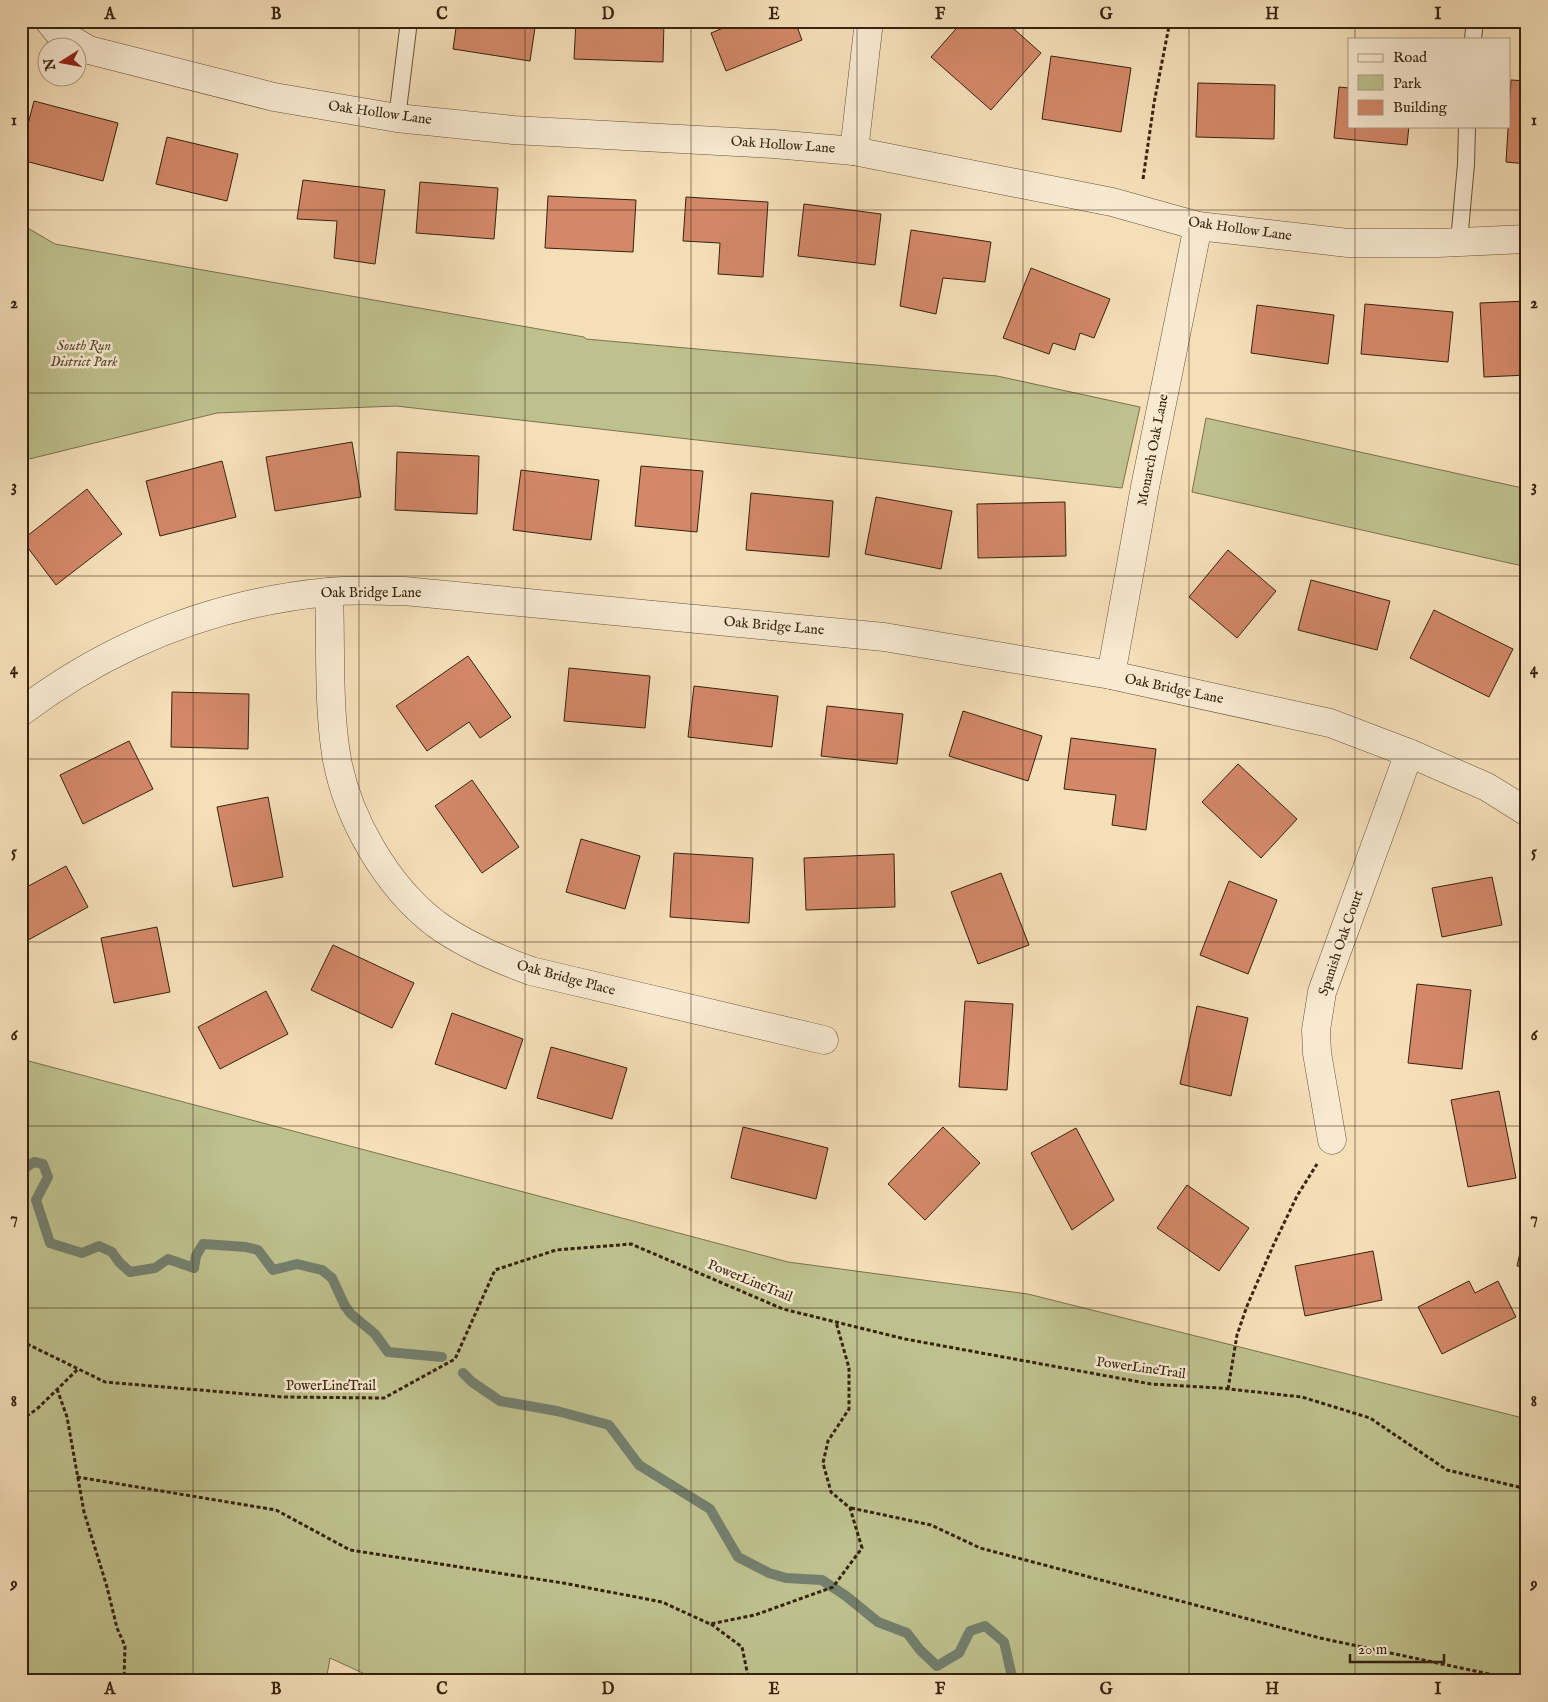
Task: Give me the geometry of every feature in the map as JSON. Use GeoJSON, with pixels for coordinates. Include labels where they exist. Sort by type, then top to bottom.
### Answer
{"type":"FeatureCollection","features":[{"type":"Feature","properties":{"kind":"street","name":"Oak Hollow Lane"},"geometry":{"type":"LineString","coordinates":[[49,21],[58,32],[88,50],[274,97],[397,118],[513,130],[774,144],[854,151],[1112,202],[1198,226],[1348,243],[1438,243],[1527,239]]}},
{"type":"Feature","properties":{"kind":"street"},"geometry":{"type":"LineString","coordinates":[[854,151],[869,21]]}},
{"type":"Feature","properties":{"kind":"street","name":"Monarch Oak Lane"},"geometry":{"type":"LineString","coordinates":[[1111,675],[1145,487],[1198,226]]}},
{"type":"Feature","properties":{"kind":"street","name":"Oak Bridge Lane"},"geometry":{"type":"LineString","coordinates":[[21,712],[100,660],[166,630],[198,618],[259,602],[329,592],[404,591],[884,637],[1111,675],[1330,723],[1409,753],[1487,787],[1527,812]]}},
{"type":"Feature","properties":{"kind":"street","name":"Oak Bridge Place"},"geometry":{"type":"LineString","coordinates":[[329,592],[333,724],[337,756],[344,786],[364,837],[381,865],[415,905],[436,924],[468,944],[501,960],[531,971],[824,1040]]}},
{"type":"Feature","properties":{"kind":"street","name":"Spanish Oak Court"},"geometry":{"type":"LineString","coordinates":[[1332,1140],[1317,1053],[1316,1030],[1322,992],[1409,753]]}},
{"type":"Feature","properties":{"kind":"lane"},"geometry":{"type":"LineString","coordinates":[[397,118],[409,21]]}},
{"type":"Feature","properties":{"kind":"lane"},"geometry":{"type":"LineString","coordinates":[[1473,38],[1475,21]]}},
{"type":"Feature","properties":{"kind":"lane"},"geometry":{"type":"LineString","coordinates":[[1459,241],[1466,164],[1467,128]]}},
{"type":"Feature","properties":{"kind":"path"},"geometry":{"type":"LineString","coordinates":[[1140,210],[1154,103],[1170,21]]}},
{"type":"Feature","properties":{"kind":"path"},"geometry":{"type":"LineString","coordinates":[[1228,1390],[1237,1335],[1247,1306],[1297,1196],[1332,1140]]}},
{"type":"Feature","properties":{"kind":"path","name":"PowerLineTrail"},"geometry":{"type":"LineString","coordinates":[[21,1341],[105,1382],[282,1398],[384,1398],[455,1359],[495,1270],[556,1250],[631,1244],[783,1309],[905,1339],[1151,1384],[1302,1397],[1370,1418],[1447,1470],[1527,1489]]}},
{"type":"Feature","properties":{"kind":"path"},"geometry":{"type":"LineString","coordinates":[[836,1322],[849,1368],[848,1409],[828,1441],[822,1463],[831,1492],[850,1508],[931,1524],[980,1548],[1320,1638],[1522,1681]]}},
{"type":"Feature","properties":{"kind":"path"},"geometry":{"type":"LineString","coordinates":[[21,1420],[37,1409],[78,1369]]}},
{"type":"Feature","properties":{"kind":"path"},"geometry":{"type":"LineString","coordinates":[[57,1389],[67,1417],[84,1512],[107,1587],[117,1628],[125,1646],[124,1681]]}},
{"type":"Feature","properties":{"kind":"path"},"geometry":{"type":"LineString","coordinates":[[77,1477],[276,1510],[350,1550],[563,1583],[662,1602],[710,1624],[742,1647],[749,1681]]}},
{"type":"Feature","properties":{"kind":"path"},"geometry":{"type":"LineString","coordinates":[[710,1624],[755,1615],[833,1587],[862,1548],[850,1508]]}},
{"type":"Feature","properties":{"kind":"green space","name":"South Run District Park"},"geometry":{"type":"Polygon","coordinates":[[[21,224],[55,244],[584,337],[586,339],[997,376],[1140,407],[1122,488],[396,406],[217,413],[21,461],[21,224]]]}},
{"type":"Feature","properties":{"kind":"green space"},"geometry":{"type":"Polygon","coordinates":[[[1206,418],[1527,489],[1527,567],[1192,492],[1206,418]]]}},
{"type":"Feature","properties":{"kind":"green space"},"geometry":{"type":"Polygon","coordinates":[[[21,1059],[788,1262],[1028,1294],[1527,1419],[1527,1681],[380,1681],[330,1658],[326,1681],[21,1681],[21,1059]]]}},
{"type":"Feature","properties":{"kind":"building"},"geometry":{"type":"Polygon","coordinates":[[[457,21],[536,21],[530,61],[453,49],[457,21]]]}},
{"type":"Feature","properties":{"kind":"building"},"geometry":{"type":"Polygon","coordinates":[[[576,21],[664,21],[663,62],[574,59],[576,21]]]}},
{"type":"Feature","properties":{"kind":"building"},"geometry":{"type":"Polygon","coordinates":[[[740,21],[795,21],[802,40],[726,71],[711,33],[740,21]]]}},
{"type":"Feature","properties":{"kind":"building"},"geometry":{"type":"Polygon","coordinates":[[[963,21],[1005,21],[1041,53],[991,110],[931,57],[963,21]]]}},
{"type":"Feature","properties":{"kind":"building"},"geometry":{"type":"Polygon","coordinates":[[[1051,56],[1131,68],[1121,132],[1042,119],[1051,56]]]}},
{"type":"Feature","properties":{"kind":"building"},"geometry":{"type":"Polygon","coordinates":[[[1511,80],[1527,81],[1527,164],[1506,162],[1508,128],[1510,128],[1511,80]]]}},
{"type":"Feature","properties":{"kind":"building"},"geometry":{"type":"Polygon","coordinates":[[[1198,83],[1275,85],[1274,139],[1196,137],[1198,83]]]}},
{"type":"Feature","properties":{"kind":"building"},"geometry":{"type":"Polygon","coordinates":[[[1339,87],[1348,88],[1348,128],[1409,128],[1407,145],[1334,138],[1339,87]]]}},
{"type":"Feature","properties":{"kind":"building"},"geometry":{"type":"Polygon","coordinates":[[[34,101],[118,123],[103,181],[21,160],[21,151],[34,101]]]}},
{"type":"Feature","properties":{"kind":"building"},"geometry":{"type":"Polygon","coordinates":[[[167,137],[238,154],[227,201],[156,184],[167,137]]]}},
{"type":"Feature","properties":{"kind":"building"},"geometry":{"type":"Polygon","coordinates":[[[303,180],[385,190],[375,264],[334,258],[337,221],[297,219],[303,180]]]}},
{"type":"Feature","properties":{"kind":"building"},"geometry":{"type":"Polygon","coordinates":[[[420,182],[498,188],[494,239],[416,233],[420,182]]]}},
{"type":"Feature","properties":{"kind":"building"},"geometry":{"type":"Polygon","coordinates":[[[548,196],[636,200],[633,252],[545,248],[548,196]]]}},
{"type":"Feature","properties":{"kind":"building"},"geometry":{"type":"Polygon","coordinates":[[[686,197],[768,202],[763,277],[718,274],[720,243],[683,241],[686,197]]]}},
{"type":"Feature","properties":{"kind":"building"},"geometry":{"type":"Polygon","coordinates":[[[804,204],[881,214],[875,265],[798,256],[804,204]]]}},
{"type":"Feature","properties":{"kind":"building"},"geometry":{"type":"Polygon","coordinates":[[[911,230],[991,242],[985,282],[943,278],[936,314],[900,306],[911,230]]]}},
{"type":"Feature","properties":{"kind":"building"},"geometry":{"type":"Polygon","coordinates":[[[1031,268],[1110,299],[1094,338],[1080,333],[1075,350],[1053,343],[1049,354],[1003,338],[1031,268]]]}},
{"type":"Feature","properties":{"kind":"building"},"geometry":{"type":"Polygon","coordinates":[[[1527,301],[1527,375],[1484,377],[1480,303],[1527,301]]]}},
{"type":"Feature","properties":{"kind":"building"},"geometry":{"type":"Polygon","coordinates":[[[1365,304],[1453,312],[1448,362],[1361,354],[1365,304]]]}},
{"type":"Feature","properties":{"kind":"building"},"geometry":{"type":"Polygon","coordinates":[[[1257,305],[1334,315],[1328,364],[1251,353],[1257,305]]]}},
{"type":"Feature","properties":{"kind":"building"},"geometry":{"type":"Polygon","coordinates":[[[352,442],[361,497],[275,511],[266,457],[352,442]]]}},
{"type":"Feature","properties":{"kind":"building"},"geometry":{"type":"Polygon","coordinates":[[[397,452],[479,456],[477,514],[395,510],[397,452]]]}},
{"type":"Feature","properties":{"kind":"building"},"geometry":{"type":"Polygon","coordinates":[[[222,461],[236,517],[160,536],[146,481],[222,461]]]}},
{"type":"Feature","properties":{"kind":"building"},"geometry":{"type":"Polygon","coordinates":[[[641,466],[703,471],[697,532],[635,526],[641,466]]]}},
{"type":"Feature","properties":{"kind":"building"},"geometry":{"type":"Polygon","coordinates":[[[521,470],[599,480],[591,540],[513,530],[521,470]]]}},
{"type":"Feature","properties":{"kind":"building"},"geometry":{"type":"Polygon","coordinates":[[[87,489],[122,534],[56,585],[22,540],[87,489]]]}},
{"type":"Feature","properties":{"kind":"building"},"geometry":{"type":"Polygon","coordinates":[[[751,493],[833,501],[829,557],[746,550],[751,493]]]}},
{"type":"Feature","properties":{"kind":"building"},"geometry":{"type":"Polygon","coordinates":[[[876,497],[952,511],[941,569],[865,554],[876,497]]]}},
{"type":"Feature","properties":{"kind":"building"},"geometry":{"type":"Polygon","coordinates":[[[1065,502],[1066,556],[978,558],[977,504],[1065,502]]]}},
{"type":"Feature","properties":{"kind":"building"},"geometry":{"type":"Polygon","coordinates":[[[1228,550],[1276,591],[1237,638],[1189,597],[1228,550]]]}},
{"type":"Feature","properties":{"kind":"building"},"geometry":{"type":"Polygon","coordinates":[[[1311,580],[1390,601],[1377,650],[1298,630],[1311,580]]]}},
{"type":"Feature","properties":{"kind":"building"},"geometry":{"type":"Polygon","coordinates":[[[1434,610],[1513,649],[1489,697],[1410,658],[1434,610]]]}},
{"type":"Feature","properties":{"kind":"building"},"geometry":{"type":"Polygon","coordinates":[[[468,656],[511,717],[480,738],[469,722],[427,751],[396,706],[468,656]]]}},
{"type":"Feature","properties":{"kind":"building"},"geometry":{"type":"Polygon","coordinates":[[[569,668],[650,676],[645,728],[564,721],[569,668]]]}},
{"type":"Feature","properties":{"kind":"building"},"geometry":{"type":"Polygon","coordinates":[[[694,686],[778,696],[772,747],[688,737],[694,686]]]}},
{"type":"Feature","properties":{"kind":"building"},"geometry":{"type":"Polygon","coordinates":[[[172,692],[249,694],[248,749],[171,747],[172,692]]]}},
{"type":"Feature","properties":{"kind":"building"},"geometry":{"type":"Polygon","coordinates":[[[827,706],[903,714],[897,764],[821,756],[827,706]]]}},
{"type":"Feature","properties":{"kind":"building"},"geometry":{"type":"Polygon","coordinates":[[[963,711],[1042,736],[1028,781],[949,756],[963,711]]]}},
{"type":"Feature","properties":{"kind":"building"},"geometry":{"type":"Polygon","coordinates":[[[1071,738],[1156,749],[1146,830],[1112,825],[1116,795],[1064,789],[1071,738]]]}},
{"type":"Feature","properties":{"kind":"building"},"geometry":{"type":"Polygon","coordinates":[[[129,741],[153,789],[83,824],[60,775],[129,741]]]}},
{"type":"Feature","properties":{"kind":"building"},"geometry":{"type":"Polygon","coordinates":[[[1238,764],[1297,819],[1261,858],[1202,802],[1238,764]]]}},
{"type":"Feature","properties":{"kind":"building"},"geometry":{"type":"Polygon","coordinates":[[[472,780],[519,847],[482,873],[435,806],[472,780]]]}},
{"type":"Feature","properties":{"kind":"building"},"geometry":{"type":"Polygon","coordinates":[[[268,797],[283,877],[233,887],[217,807],[268,797]]]}},
{"type":"Feature","properties":{"kind":"building"},"geometry":{"type":"Polygon","coordinates":[[[581,839],[640,856],[625,909],[566,892],[581,839]]]}},
{"type":"Feature","properties":{"kind":"building"},"geometry":{"type":"Polygon","coordinates":[[[674,853],[753,858],[749,923],[670,917],[674,853]]]}},
{"type":"Feature","properties":{"kind":"building"},"geometry":{"type":"Polygon","coordinates":[[[894,854],[895,907],[806,910],[804,858],[894,854]]]}},
{"type":"Feature","properties":{"kind":"building"},"geometry":{"type":"Polygon","coordinates":[[[66,866],[88,907],[21,944],[21,890],[66,866]]]}},
{"type":"Feature","properties":{"kind":"building"},"geometry":{"type":"Polygon","coordinates":[[[1001,873],[1029,945],[978,964],[951,892],[1001,873]]]}},
{"type":"Feature","properties":{"kind":"building"},"geometry":{"type":"Polygon","coordinates":[[[1492,877],[1502,925],[1442,937],[1432,888],[1492,877]]]}},
{"type":"Feature","properties":{"kind":"building"},"geometry":{"type":"Polygon","coordinates":[[[1229,881],[1277,900],[1248,974],[1200,955],[1229,881]]]}},
{"type":"Feature","properties":{"kind":"building"},"geometry":{"type":"Polygon","coordinates":[[[157,927],[170,992],[114,1003],[101,938],[157,927]]]}},
{"type":"Feature","properties":{"kind":"building"},"geometry":{"type":"Polygon","coordinates":[[[333,945],[414,983],[392,1028],[311,990],[333,945]]]}},
{"type":"Feature","properties":{"kind":"building"},"geometry":{"type":"Polygon","coordinates":[[[1417,984],[1471,990],[1462,1069],[1408,1063],[1417,984]]]}},
{"type":"Feature","properties":{"kind":"building"},"geometry":{"type":"Polygon","coordinates":[[[266,991],[288,1034],[220,1069],[198,1027],[266,991]]]}},
{"type":"Feature","properties":{"kind":"building"},"geometry":{"type":"Polygon","coordinates":[[[965,1001],[1013,1004],[1007,1090],[959,1087],[965,1001]]]}},
{"type":"Feature","properties":{"kind":"building"},"geometry":{"type":"Polygon","coordinates":[[[1197,1006],[1248,1018],[1231,1096],[1180,1084],[1197,1006]]]}},
{"type":"Feature","properties":{"kind":"building"},"geometry":{"type":"Polygon","coordinates":[[[452,1013],[523,1039],[506,1089],[435,1064],[452,1013]]]}},
{"type":"Feature","properties":{"kind":"building"},"geometry":{"type":"Polygon","coordinates":[[[551,1047],[627,1068],[612,1119],[537,1098],[551,1047]]]}},
{"type":"Feature","properties":{"kind":"building"},"geometry":{"type":"Polygon","coordinates":[[[1499,1091],[1516,1178],[1468,1187],[1451,1100],[1499,1091]]]}},
{"type":"Feature","properties":{"kind":"building"},"geometry":{"type":"Polygon","coordinates":[[[743,1127],[828,1148],[816,1199],[731,1178],[743,1127]]]}},
{"type":"Feature","properties":{"kind":"building"},"geometry":{"type":"Polygon","coordinates":[[[943,1127],[980,1163],[925,1220],[888,1184],[943,1127]]]}},
{"type":"Feature","properties":{"kind":"building"},"geometry":{"type":"Polygon","coordinates":[[[1076,1128],[1114,1200],[1072,1230],[1031,1153],[1076,1128]]]}},
{"type":"Feature","properties":{"kind":"building"},"geometry":{"type":"Polygon","coordinates":[[[1187,1185],[1249,1228],[1219,1271],[1157,1228],[1187,1185]]]}},
{"type":"Feature","properties":{"kind":"building"},"geometry":{"type":"Polygon","coordinates":[[[1527,1221],[1527,1268],[1517,1266],[1527,1221]]]}},
{"type":"Feature","properties":{"kind":"building"},"geometry":{"type":"Polygon","coordinates":[[[1373,1251],[1382,1300],[1305,1316],[1295,1266],[1373,1251]]]}},
{"type":"Feature","properties":{"kind":"building"},"geometry":{"type":"Polygon","coordinates":[[[1469,1281],[1475,1293],[1498,1281],[1516,1317],[1442,1354],[1418,1307],[1469,1281]]]}},
{"type":"Feature","properties":{"kind":"waterway"},"geometry":{"type":"LineString","coordinates":[[21,1171],[34,1162],[43,1164],[48,1177],[36,1200],[50,1243],[82,1253],[99,1246],[112,1252],[130,1272],[155,1268],[168,1259],[194,1268],[196,1256],[203,1244],[246,1247],[258,1250],[273,1270],[297,1264],[322,1270],[332,1278],[345,1306],[351,1314],[375,1334],[388,1352],[442,1357]]}},
{"type":"Feature","properties":{"kind":"waterway"},"geometry":{"type":"LineString","coordinates":[[463,1373],[472,1382],[500,1401],[557,1411],[609,1425],[639,1465],[710,1509],[738,1557],[769,1573],[786,1578],[822,1580],[846,1596],[878,1622],[907,1633],[920,1650],[937,1666],[959,1653],[970,1631],[985,1626],[1004,1642],[1013,1681]]}}]}
